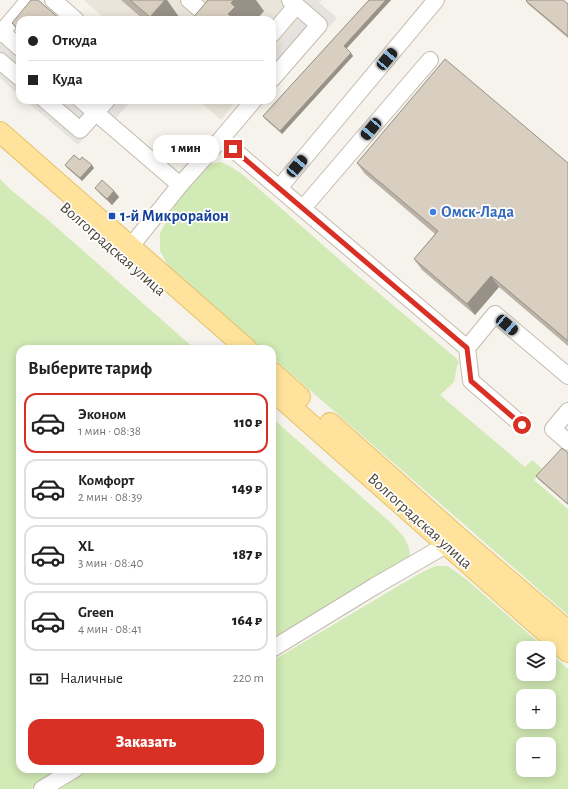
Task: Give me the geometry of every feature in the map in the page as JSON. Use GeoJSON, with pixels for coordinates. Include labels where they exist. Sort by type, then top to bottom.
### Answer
{"type":"FeatureCollection","features":[{"type":"Feature","properties":{"kind":"main road","name":"Волгоградская улица"},"geometry":{"type":"LineString","coordinates":[[0,132],[242,345]]}},
{"type":"Feature","properties":{"kind":"main road","name":"Волгоградская улица"},"geometry":{"type":"LineString","coordinates":[[0,150],[221,345]]}},
{"type":"Feature","properties":{"kind":"main road","name":"Волгоградская улица"},"geometry":{"type":"LineString","coordinates":[[276,376],[452,540],[568,652]]}},
{"type":"Feature","properties":{"kind":"main road","name":"Волгоградская улица"},"geometry":{"type":"LineString","coordinates":[[276,393],[452,540],[568,631]]}},
{"type":"Feature","properties":{"kind":"street"},"geometry":{"type":"LineString","coordinates":[[53,0],[71,16]]}},
{"type":"Feature","properties":{"kind":"street"},"geometry":{"type":"LineString","coordinates":[[189,0],[208,16]]}},
{"type":"Feature","properties":{"kind":"street"},"geometry":{"type":"LineString","coordinates":[[279,188],[436,0]]}},
{"type":"Feature","properties":{"kind":"street"},"geometry":{"type":"LineString","coordinates":[[16,45],[1,33],[22,2]]}},
{"type":"Feature","properties":{"kind":"street"},"geometry":{"type":"LineString","coordinates":[[276,28],[293,3],[319,25],[276,74]]}},
{"type":"Feature","properties":{"kind":"street"},"geometry":{"type":"LineString","coordinates":[[303,208],[430,60]]}},
{"type":"Feature","properties":{"kind":"street"},"geometry":{"type":"LineString","coordinates":[[0,61],[16,75]]}},
{"type":"Feature","properties":{"kind":"street"},"geometry":{"type":"LineString","coordinates":[[50,104],[80,130],[103,104]]}},
{"type":"Feature","properties":{"kind":"street"},"geometry":{"type":"LineString","coordinates":[[86,104],[180,185]]}},
{"type":"Feature","properties":{"kind":"street"},"geometry":{"type":"LineString","coordinates":[[131,246],[180,185],[251,104]]}},
{"type":"Feature","properties":{"kind":"street"},"geometry":{"type":"LineString","coordinates":[[221,139],[467,348],[471,381],[522,425]]}},
{"type":"Feature","properties":{"kind":"street"},"geometry":{"type":"LineString","coordinates":[[467,348],[495,314],[568,376]]}},
{"type":"Feature","properties":{"kind":"street"},"geometry":{"type":"LineString","coordinates":[[568,411],[553,429],[568,442]]}},
{"type":"Feature","properties":{"kind":"street"},"geometry":{"type":"LineString","coordinates":[[276,647],[452,540]]}},
{"type":"Feature","properties":{"kind":"street"},"geometry":{"type":"LineString","coordinates":[[42,789],[69,773]]}},
{"type":"Feature","properties":{"kind":"shaded area"},"geometry":{"type":"Polygon","coordinates":[[[84,0],[322,0],[276,54],[276,16],[102,16],[84,0]]]}},
{"type":"Feature","properties":{"kind":"shaded area"},"geometry":{"type":"Polygon","coordinates":[[[308,0],[316,0],[337,18],[329,27],[304,5],[308,0]]]}},
{"type":"Feature","properties":{"kind":"shaded area"},"geometry":{"type":"Polygon","coordinates":[[[302,18],[310,26],[276,65],[276,48],[302,18]]]}},
{"type":"Feature","properties":{"kind":"shaded area"},"geometry":{"type":"Polygon","coordinates":[[[0,25],[16,39],[16,92],[0,78],[0,25]]]}},
{"type":"Feature","properties":{"kind":"shaded area"},"geometry":{"type":"Polygon","coordinates":[[[30,104],[93,104],[105,114],[78,145],[30,104]]]}},
{"type":"Feature","properties":{"kind":"shaded area"},"geometry":{"type":"Polygon","coordinates":[[[99,104],[128,104],[116,118],[99,104]]]}},
{"type":"Feature","properties":{"kind":"shaded area"},"geometry":{"type":"Polygon","coordinates":[[[203,104],[234,104],[221,120],[203,104]]]}},
{"type":"Feature","properties":{"kind":"green space"},"geometry":{"type":"Polygon","coordinates":[[[220,162],[242,174],[356,274],[457,359],[459,363],[454,382],[440,395],[525,467],[532,460],[544,470],[534,480],[568,509],[568,615],[276,360],[276,345],[257,345],[170,269],[160,251],[160,233],[175,205],[192,181],[203,169],[211,164],[220,162]]]}},
{"type":"Feature","properties":{"kind":"green space"},"geometry":{"type":"Polygon","coordinates":[[[0,179],[190,345],[16,345],[16,773],[57,773],[31,789],[0,789],[0,179]]]}},
{"type":"Feature","properties":{"kind":"green space"},"geometry":{"type":"Polygon","coordinates":[[[276,422],[390,522],[404,537],[409,548],[410,558],[276,643],[276,422]]]}},
{"type":"Feature","properties":{"kind":"green space"},"geometry":{"type":"Polygon","coordinates":[[[436,566],[448,566],[467,580],[537,641],[516,641],[516,681],[556,681],[556,658],[568,669],[568,789],[56,789],[82,773],[276,773],[276,659],[422,572],[436,566]]]}},
{"type":"Feature","properties":{"kind":"building"},"geometry":{"type":"Polygon","coordinates":[[[31,0],[38,0],[56,16],[18,16],[31,0]]]}},
{"type":"Feature","properties":{"kind":"building"},"geometry":{"type":"Polygon","coordinates":[[[130,0],[165,0],[151,16],[149,16],[130,0]]]}},
{"type":"Feature","properties":{"kind":"building"},"geometry":{"type":"Polygon","coordinates":[[[208,0],[234,0],[231,3],[235,7],[228,14],[231,16],[194,16],[208,0]]]}},
{"type":"Feature","properties":{"kind":"building"},"geometry":{"type":"Polygon","coordinates":[[[369,0],[386,0],[344,46],[351,53],[280,131],[263,116],[274,104],[276,104],[276,102],[369,0]]]}},
{"type":"Feature","properties":{"kind":"building"},"geometry":{"type":"Polygon","coordinates":[[[563,0],[568,4],[568,36],[526,1],[563,0]]]}},
{"type":"Feature","properties":{"kind":"building"},"geometry":{"type":"Polygon","coordinates":[[[16,18],[16,26],[12,23],[16,18]]]}},
{"type":"Feature","properties":{"kind":"building"},"geometry":{"type":"Polygon","coordinates":[[[445,59],[568,163],[568,341],[491,276],[467,304],[414,259],[438,231],[357,163],[445,59]]]}},
{"type":"Feature","properties":{"kind":"building"},"geometry":{"type":"Polygon","coordinates":[[[74,155],[80,160],[82,157],[92,165],[80,178],[65,165],[74,155]]]}},
{"type":"Feature","properties":{"kind":"building"},"geometry":{"type":"Polygon","coordinates":[[[102,180],[114,191],[107,199],[95,188],[102,180]]]}},
{"type":"Feature","properties":{"kind":"building"},"geometry":{"type":"Polygon","coordinates":[[[562,448],[568,453],[568,504],[536,476],[562,448]]]}},
{"type":"Feature","properties":{"kind":"place","name":"Омск-Лада"},"geometry":{"type":"Point","coordinates":[433,212]}},
{"type":"Feature","properties":{"kind":"place","name":"1-й Микрорайон"},"geometry":{"type":"Point","coordinates":[112,216]}},
{"type":"Feature","properties":{"kind":"route"},"geometry":{"type":"LineString","coordinates":[[233,149],[467,348],[471,381],[522,425]]}}]}
